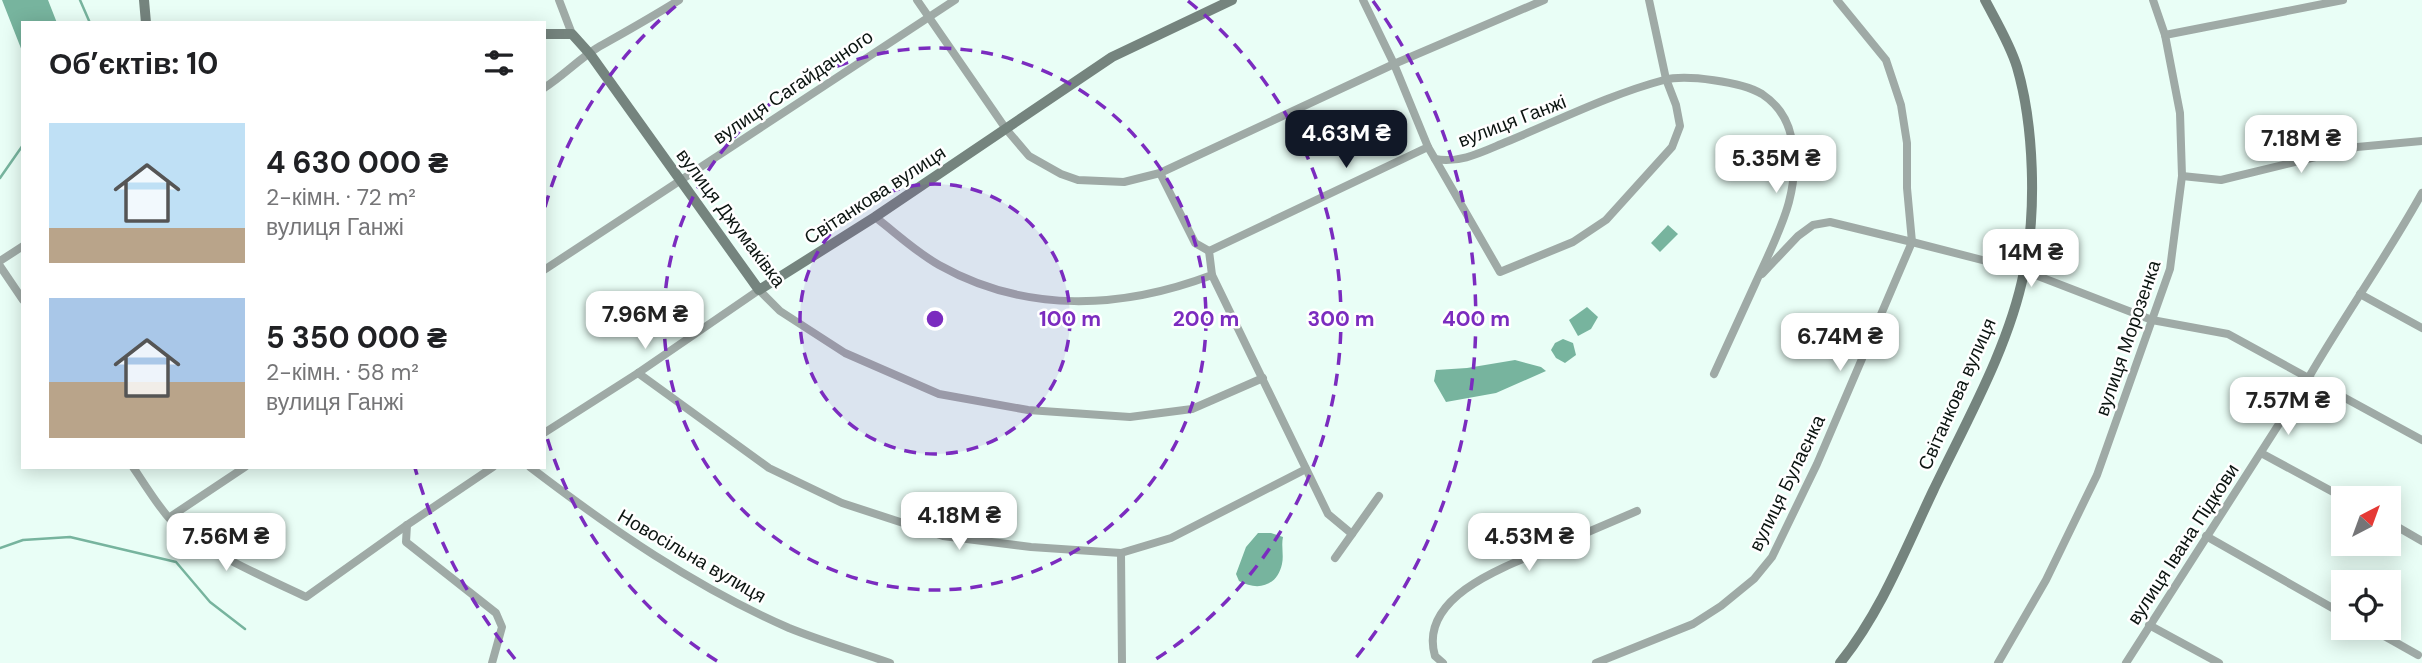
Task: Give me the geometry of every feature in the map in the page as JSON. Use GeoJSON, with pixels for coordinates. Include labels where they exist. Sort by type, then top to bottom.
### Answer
{"type":"FeatureCollection","features":[{"type":"Feature","properties":{"kind":"street"},"geometry":{"type":"LineString","coordinates":[[144,0],[146,21]]}},
{"type":"Feature","properties":{"kind":"street","name":"вулиця Джумаківка"},"geometry":{"type":"LineString","coordinates":[[559,0],[572,34],[590,54],[759,289],[780,311],[845,354],[939,394],[1028,410],[1130,416],[1192,409],[1262,378]]}},
{"type":"Feature","properties":{"kind":"street"},"geometry":{"type":"LineString","coordinates":[[546,87],[590,54],[679,0]]}},
{"type":"Feature","properties":{"kind":"street"},"geometry":{"type":"LineString","coordinates":[[916,0],[1006,129],[1029,156],[1078,180],[1124,182],[1160,173],[1394,64],[1544,0]]}},
{"type":"Feature","properties":{"kind":"street","name":"вулиця Сагайдачного"},"geometry":{"type":"LineString","coordinates":[[546,269],[955,0]]}},
{"type":"Feature","properties":{"kind":"street","name":"Світанкова вулиця"},"geometry":{"type":"LineString","coordinates":[[546,432],[638,373],[759,289],[875,217],[1112,57],[1232,0]]}},
{"type":"Feature","properties":{"kind":"street","name":"вулиця Ганжі"},"geometry":{"type":"LineString","coordinates":[[1363,0],[1394,64],[1428,147],[1436,159],[1446,161],[1472,156],[1666,79],[1719,80],[1748,87],[1777,106],[1788,125],[1796,157],[1793,190],[1784,219],[1714,373]]}},
{"type":"Feature","properties":{"kind":"street"},"geometry":{"type":"LineString","coordinates":[[1436,159],[1500,272],[1573,242],[1606,220],[1672,147],[1681,126],[1666,79],[1649,0]]}},
{"type":"Feature","properties":{"kind":"street","name":"вулиця Булаєнка"},"geometry":{"type":"LineString","coordinates":[[1596,663],[1693,624],[1721,606],[1754,579],[1772,557],[1817,464],[1912,242],[1907,188],[1907,143],[1901,105],[1886,60],[1838,0]]}},
{"type":"Feature","properties":{"kind":"street","name":"Світанкова вулиця"},"geometry":{"type":"LineString","coordinates":[[1840,663],[1874,615],[1982,387],[2007,330],[2025,271],[2033,167],[2026,117],[2017,66],[1985,0]]}},
{"type":"Feature","properties":{"kind":"street","name":"вулиця Морозенка"},"geometry":{"type":"LineString","coordinates":[[1998,663],[2046,580],[2097,475],[2170,269],[2182,176],[2180,113],[2165,35],[2153,0]]}},
{"type":"Feature","properties":{"kind":"street"},"geometry":{"type":"LineString","coordinates":[[2165,35],[2343,0]]}},
{"type":"Feature","properties":{"kind":"street"},"geometry":{"type":"LineString","coordinates":[[546,34],[572,34]]}},
{"type":"Feature","properties":{"kind":"street"},"geometry":{"type":"LineString","coordinates":[[2182,176],[2221,180],[2357,147],[2422,141]]}},
{"type":"Feature","properties":{"kind":"street"},"geometry":{"type":"LineString","coordinates":[[1209,251],[1428,147]]}},
{"type":"Feature","properties":{"kind":"street"},"geometry":{"type":"LineString","coordinates":[[1160,173],[1195,243],[1209,251]]}},
{"type":"Feature","properties":{"kind":"street","name":"вулиця Івана Підкови"},"geometry":{"type":"LineString","coordinates":[[2126,663],[2360,294],[2418,210],[2422,193]]}},
{"type":"Feature","properties":{"kind":"street"},"geometry":{"type":"LineString","coordinates":[[875,217],[937,264],[975,283],[1005,293],[1089,303],[1175,290],[1212,275]]}},
{"type":"Feature","properties":{"kind":"street"},"geometry":{"type":"LineString","coordinates":[[1757,279],[1798,236],[1813,225],[1830,222],[2025,271],[2152,320],[2228,334],[2422,440]]}},
{"type":"Feature","properties":{"kind":"street"},"geometry":{"type":"LineString","coordinates":[[21,248],[0,264],[21,297]]}},
{"type":"Feature","properties":{"kind":"street"},"geometry":{"type":"LineString","coordinates":[[1209,251],[1212,275],[1328,514],[1352,534]]}},
{"type":"Feature","properties":{"kind":"street"},"geometry":{"type":"LineString","coordinates":[[2360,294],[2422,328]]}},
{"type":"Feature","properties":{"kind":"street"},"geometry":{"type":"LineString","coordinates":[[638,373],[769,468],[842,503],[943,536],[1031,547],[1121,553],[1171,538],[1306,469]]}},
{"type":"Feature","properties":{"kind":"street"},"geometry":{"type":"LineString","coordinates":[[2261,453],[2331,491]]}},
{"type":"Feature","properties":{"kind":"street"},"geometry":{"type":"LineString","coordinates":[[134,469],[180,530],[273,582],[306,597],[490,469]]}},
{"type":"Feature","properties":{"kind":"street"},"geometry":{"type":"LineString","coordinates":[[170,517],[241,469]]}},
{"type":"Feature","properties":{"kind":"street","name":"Новосільна вулиця"},"geometry":{"type":"LineString","coordinates":[[533,469],[614,530],[723,596],[790,628],[890,663]]}},
{"type":"Feature","properties":{"kind":"street"},"geometry":{"type":"LineString","coordinates":[[1335,558],[1379,496]]}},
{"type":"Feature","properties":{"kind":"street"},"geometry":{"type":"LineString","coordinates":[[1443,663],[1435,656],[1432,637],[1436,623],[1459,594],[1483,577],[1637,511]]}},
{"type":"Feature","properties":{"kind":"street"},"geometry":{"type":"LineString","coordinates":[[407,525],[406,542],[496,613],[502,627],[492,663]]}},
{"type":"Feature","properties":{"kind":"street"},"geometry":{"type":"LineString","coordinates":[[2401,529],[2422,541]]}},
{"type":"Feature","properties":{"kind":"street"},"geometry":{"type":"LineString","coordinates":[[2206,536],[2331,607]]}},
{"type":"Feature","properties":{"kind":"street"},"geometry":{"type":"LineString","coordinates":[[1121,553],[1122,663]]}},
{"type":"Feature","properties":{"kind":"street"},"geometry":{"type":"LineString","coordinates":[[2149,625],[2219,663]]}},
{"type":"Feature","properties":{"kind":"street"},"geometry":{"type":"LineString","coordinates":[[2391,640],[2418,655]]}},
{"type":"Feature","properties":{"kind":"shaded area"},"geometry":{"type":"Polygon","coordinates":[[[2,0],[48,0],[56,21],[21,21],[21,48],[2,0]]]}},
{"type":"Feature","properties":{"kind":"shaded area"},"geometry":{"type":"Polygon","coordinates":[[[1668,225],[1678,234],[1660,252],[1651,243],[1668,225]]]}},
{"type":"Feature","properties":{"kind":"shaded area"},"geometry":{"type":"Polygon","coordinates":[[[1587,307],[1598,317],[1591,329],[1578,336],[1569,320],[1587,307]]]}},
{"type":"Feature","properties":{"kind":"shaded area"},"geometry":{"type":"Polygon","coordinates":[[[1563,339],[1573,343],[1576,355],[1565,363],[1556,358],[1551,350],[1555,343],[1563,339]]]}},
{"type":"Feature","properties":{"kind":"shaded area"},"geometry":{"type":"Polygon","coordinates":[[[1515,360],[1546,371],[1496,393],[1446,402],[1434,381],[1436,370],[1515,360]]]}},
{"type":"Feature","properties":{"kind":"shaded area"},"geometry":{"type":"Polygon","coordinates":[[[1258,533],[1283,537],[1283,561],[1276,578],[1265,585],[1253,586],[1239,581],[1236,574],[1246,547],[1258,533]]]}},
{"type":"Feature","properties":{"kind":"waterway"},"geometry":{"type":"LineString","coordinates":[[80,0],[89,21]]}},
{"type":"Feature","properties":{"kind":"waterway"},"geometry":{"type":"LineString","coordinates":[[0,178],[21,148]]}},
{"type":"Feature","properties":{"kind":"waterway"},"geometry":{"type":"LineString","coordinates":[[0,548],[23,540],[70,537],[176,562],[210,602],[245,629]]}}]}
